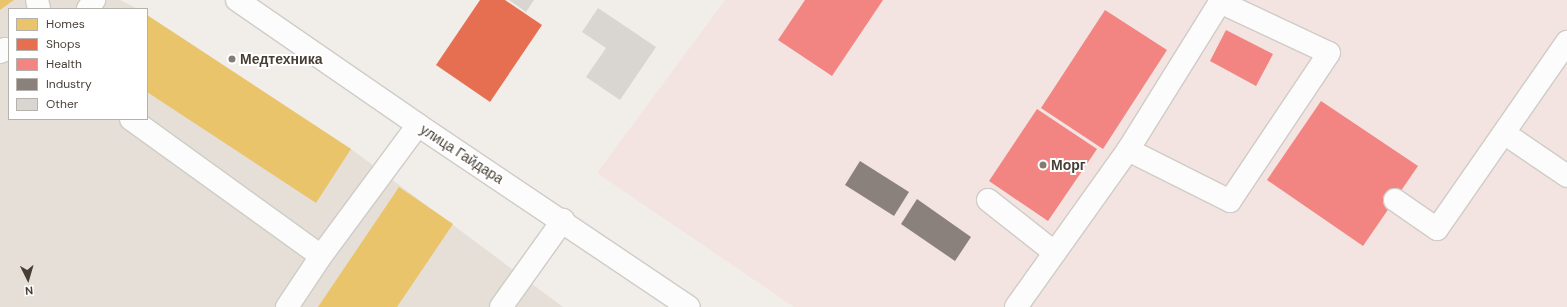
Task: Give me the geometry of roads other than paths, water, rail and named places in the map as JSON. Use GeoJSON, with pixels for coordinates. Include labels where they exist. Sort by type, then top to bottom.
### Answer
{"type":"FeatureCollection","features":[{"type":"Feature","properties":{"kind":"street","name":"улица Гайдара"},"geometry":{"type":"LineString","coordinates":[[237,0],[418,125],[563,220],[689,307]]}},
{"type":"Feature","properties":{"kind":"street"},"geometry":{"type":"LineString","coordinates":[[1016,307],[1128,150],[1220,2],[1329,53],[1230,201],[1128,150]]}},
{"type":"Feature","properties":{"kind":"street"},"geometry":{"type":"LineString","coordinates":[[1395,200],[1437,229],[1567,42]]}},
{"type":"Feature","properties":{"kind":"street"},"geometry":{"type":"LineString","coordinates":[[132,120],[321,256]]}},
{"type":"Feature","properties":{"kind":"street"},"geometry":{"type":"LineString","coordinates":[[287,307],[321,256],[418,125]]}},
{"type":"Feature","properties":{"kind":"street"},"geometry":{"type":"LineString","coordinates":[[1504,132],[1567,176]]}},
{"type":"Feature","properties":{"kind":"street"},"geometry":{"type":"LineString","coordinates":[[988,200],[1055,253]]}},
{"type":"Feature","properties":{"kind":"street"},"geometry":{"type":"LineString","coordinates":[[501,307],[563,220]]}},
{"type":"Feature","properties":{"kind":"place","name":"Медтехника"},"geometry":{"type":"Point","coordinates":[232,59]}},
{"type":"Feature","properties":{"kind":"place","name":"Морг"},"geometry":{"type":"Point","coordinates":[1043,165]}}]}
